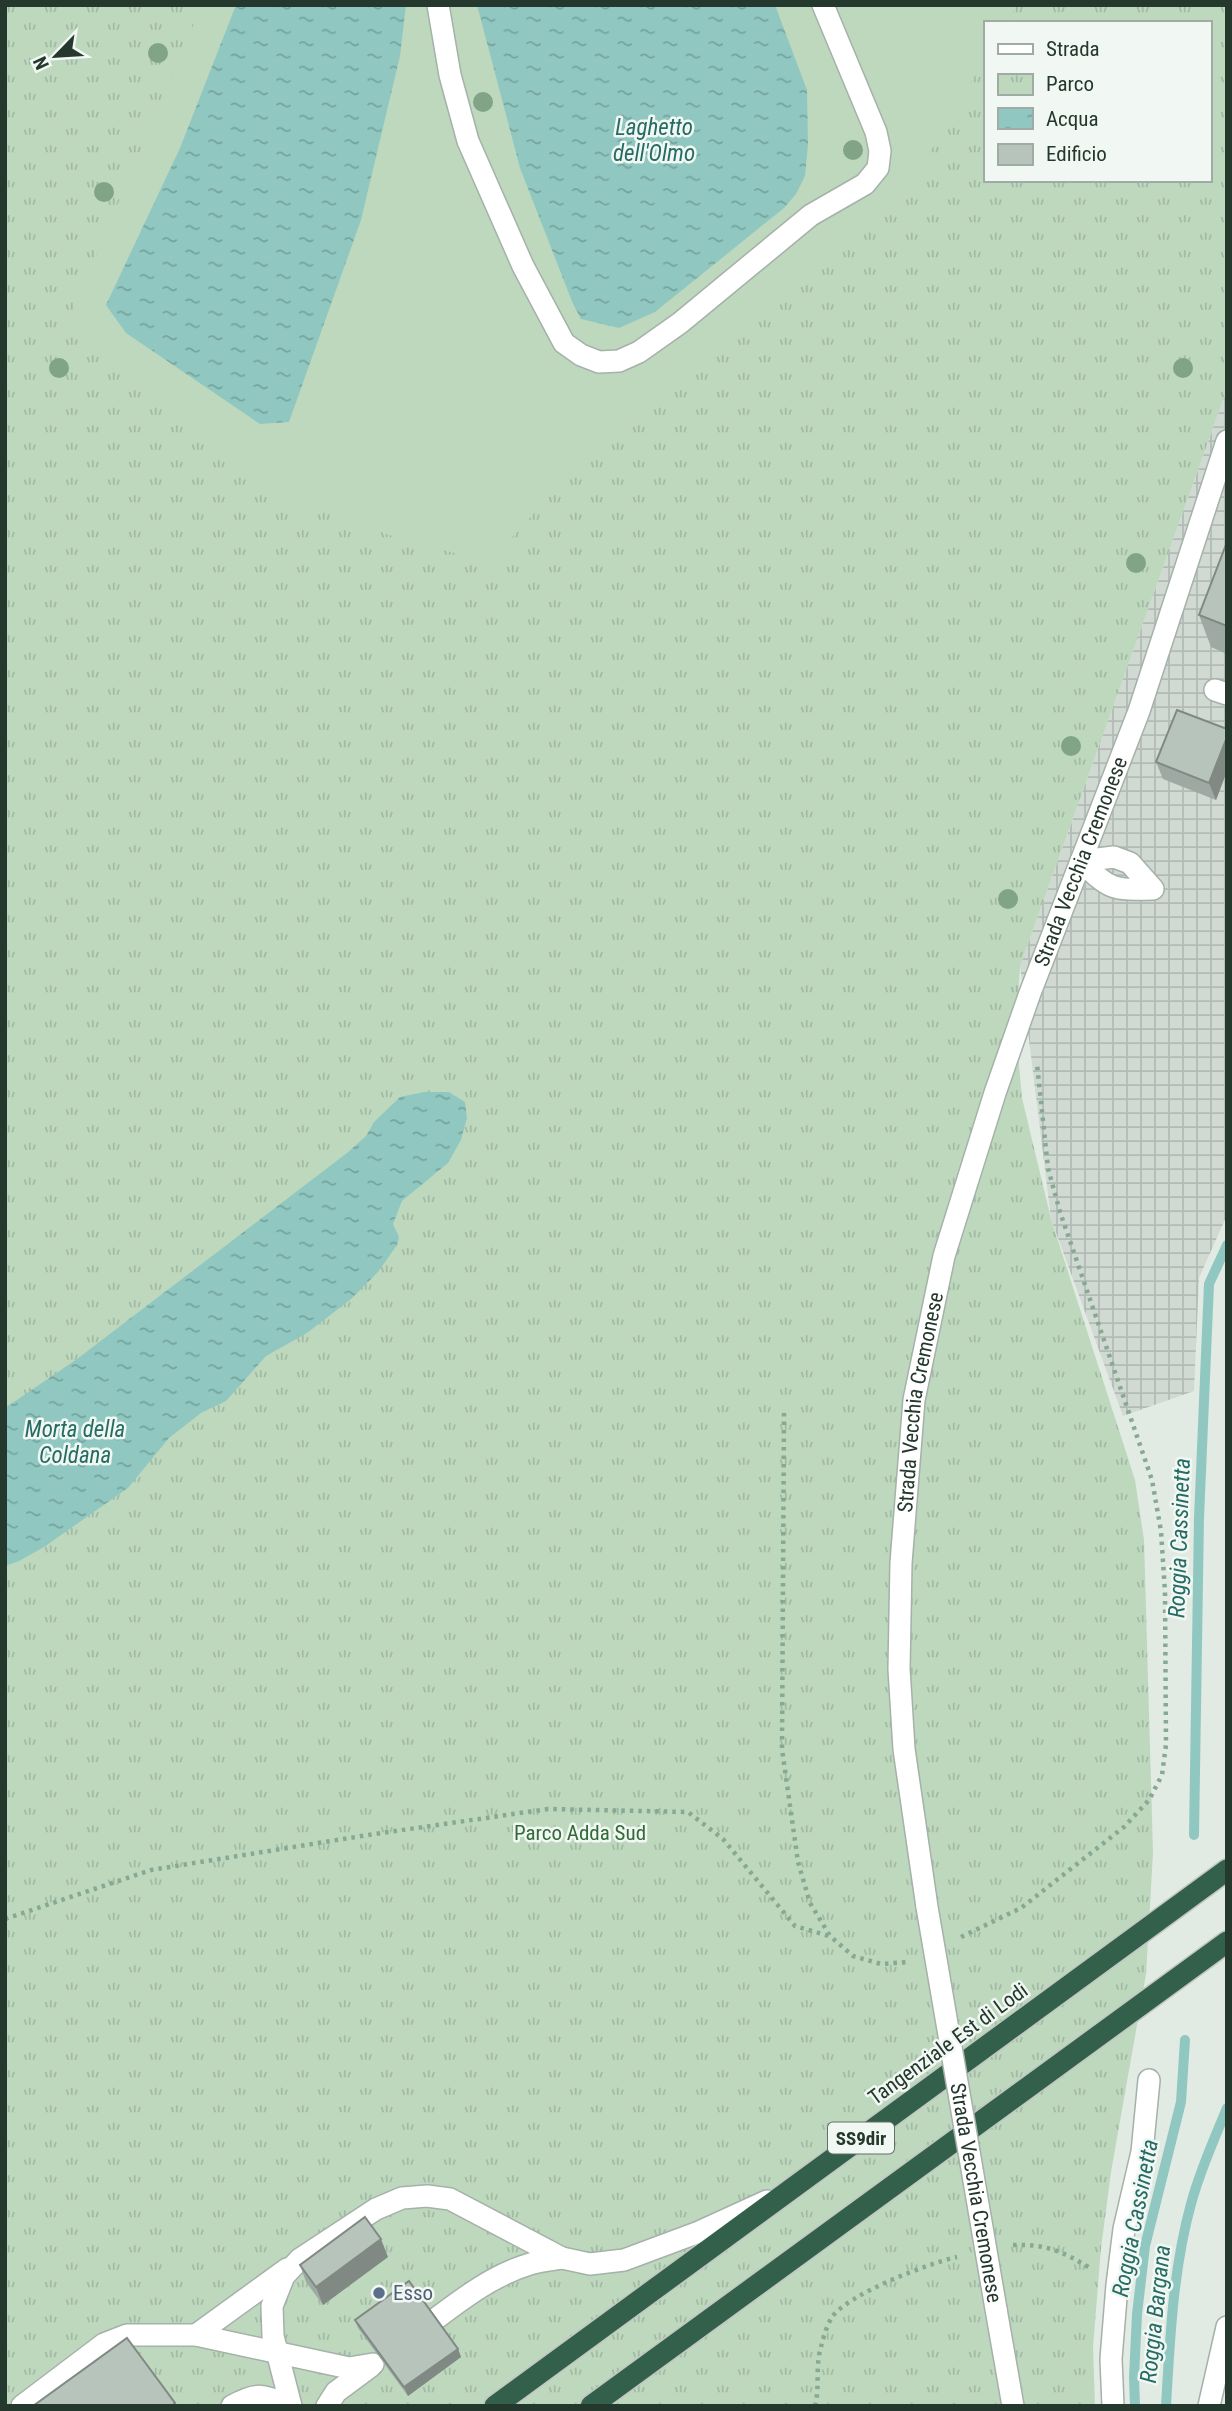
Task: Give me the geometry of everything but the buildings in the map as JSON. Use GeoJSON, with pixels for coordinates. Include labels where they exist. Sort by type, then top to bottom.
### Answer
{"type":"FeatureCollection","features":[{"type":"Feature","properties":{"kind":"highway","name":"Tangenziale Est di Lodi"},"geometry":{"type":"LineString","coordinates":[[495,2406],[1227,1870]]}},
{"type":"Feature","properties":{"kind":"highway","name":"SS9dir"},"geometry":{"type":"LineString","coordinates":[[591,2406],[1227,1942]]}},
{"type":"Feature","properties":{"kind":"street"},"geometry":{"type":"LineString","coordinates":[[438,5],[450,75],[468,141],[523,266],[564,343],[581,355],[600,362],[619,361],[639,352],[680,323],[811,215],[865,184],[878,168],[880,151],[876,132],[823,5]]}},
{"type":"Feature","properties":{"kind":"street","name":"Strada Vecchia Cremonese"},"geometry":{"type":"LineString","coordinates":[[1013,2406],[927,1907],[904,1749],[899,1669],[901,1563],[914,1400],[944,1256],[995,1093],[1030,993],[1139,711],[1227,441]]}},
{"type":"Feature","properties":{"kind":"street"},"geometry":{"type":"LineString","coordinates":[[1113,2406],[1111,2360],[1117,2285],[1125,2230],[1142,2152],[1149,2080]]}},
{"type":"Feature","properties":{"kind":"street"},"geometry":{"type":"LineString","coordinates":[[196,2335],[300,2259],[376,2209],[402,2198],[427,2196],[450,2199],[562,2258],[590,2264],[624,2260],[699,2232],[788,2192]]}},
{"type":"Feature","properties":{"kind":"street"},"geometry":{"type":"LineString","coordinates":[[327,2406],[335,2392],[467,2296],[497,2278],[530,2264],[562,2258]]}},
{"type":"Feature","properties":{"kind":"street"},"geometry":{"type":"LineString","coordinates":[[289,2406],[273,2336],[272,2306],[285,2276],[300,2259]]}},
{"type":"Feature","properties":{"kind":"street"},"geometry":{"type":"LineString","coordinates":[[1209,2406],[1227,2327]]}},
{"type":"Feature","properties":{"kind":"street"},"geometry":{"type":"LineString","coordinates":[[22,2406],[104,2344],[127,2335],[196,2335],[349,2368],[373,2364]]}},
{"type":"Feature","properties":{"kind":"street"},"geometry":{"type":"LineString","coordinates":[[232,2406],[249,2396],[268,2396],[289,2406]]}},
{"type":"Feature","properties":{"kind":"path"},"geometry":{"type":"LineString","coordinates":[[958,1938],[1021,1908],[1124,1828],[1149,1800],[1162,1775],[1166,1745],[1165,1592],[1161,1531],[1152,1480],[1060,1212],[1048,1168],[1037,1061]]}},
{"type":"Feature","properties":{"kind":"path"},"geometry":{"type":"LineString","coordinates":[[784,1413],[782,1749],[798,1862],[810,1903],[830,1936],[853,1956],[881,1964],[908,1963],[920,1957]]}},
{"type":"Feature","properties":{"kind":"path"},"geometry":{"type":"LineString","coordinates":[[5,1919],[151,1870],[548,1809],[688,1812],[723,1839],[795,1926],[830,1936]]}},
{"type":"Feature","properties":{"kind":"path"},"geometry":{"type":"LineString","coordinates":[[1007,2245],[1039,2244],[1074,2259],[1117,2285]]}},
{"type":"Feature","properties":{"kind":"path"},"geometry":{"type":"LineString","coordinates":[[815,2406],[820,2350],[832,2316],[859,2295],[941,2260],[968,2254]]}},
{"type":"Feature","properties":{"kind":"shaded area"},"geometry":{"type":"Polygon","coordinates":[[[1227,389],[1227,1215],[1199,1278],[1194,1391],[1123,1416],[1051,1219],[1020,966],[1227,389]]]}},
{"type":"Feature","properties":{"kind":"green space","name":"Parco Adda Sud"},"geometry":{"type":"Polygon","coordinates":[[[5,5],[1227,5],[1227,389],[1020,966],[1016,1032],[1022,1098],[1051,1219],[1135,1480],[1144,1540],[1153,1853],[1146,1974],[1111,2172],[1101,2248],[1093,2347],[1095,2406],[5,2406],[5,5]]]}},
{"type":"Feature","properties":{"kind":"green space"},"geometry":{"type":"Polygon","coordinates":[[[202,5],[1017,5],[1008,21],[984,21],[984,61],[903,198],[801,269],[636,403],[490,561],[416,544],[293,502],[104,362],[72,312],[202,5]]]}},
{"type":"Feature","properties":{"kind":"water"},"geometry":{"type":"Polygon","coordinates":[[[236,5],[406,5],[400,56],[361,220],[289,422],[260,424],[126,333],[106,305],[180,148],[236,5]]]}},
{"type":"Feature","properties":{"kind":"water","name":"Laghetto dell'Olmo"},"geometry":{"type":"Polygon","coordinates":[[[477,5],[775,5],[807,90],[808,144],[805,176],[796,194],[784,208],[655,312],[619,328],[581,319],[520,168],[477,5]]]}},
{"type":"Feature","properties":{"kind":"water","name":"Morta della Coldana"},"geometry":{"type":"Polygon","coordinates":[[[424,1092],[449,1092],[465,1102],[467,1118],[461,1140],[448,1163],[402,1201],[393,1224],[399,1237],[397,1245],[378,1272],[351,1299],[307,1333],[266,1356],[226,1401],[201,1413],[169,1438],[128,1488],[44,1547],[5,1566],[5,1408],[77,1359],[347,1153],[366,1136],[374,1122],[400,1097],[424,1092]]]}},
{"type":"Feature","properties":{"kind":"waterway","name":"Roggia Cassinetta"},"geometry":{"type":"LineString","coordinates":[[1194,1835],[1199,1518],[1209,1284],[1227,1245]]}},
{"type":"Feature","properties":{"kind":"waterway","name":"Roggia Cassinetta"},"geometry":{"type":"LineString","coordinates":[[1135,2406],[1137,2314],[1145,2246],[1181,2102],[1185,2040]]}},
{"type":"Feature","properties":{"kind":"waterway","name":"Roggia Bargana"},"geometry":{"type":"LineString","coordinates":[[1166,2406],[1173,2304],[1180,2253],[1199,2179],[1227,2108]]}},
{"type":"Feature","properties":{"kind":"place","name":"Esso"},"geometry":{"type":"Point","coordinates":[379,2293]}}]}
